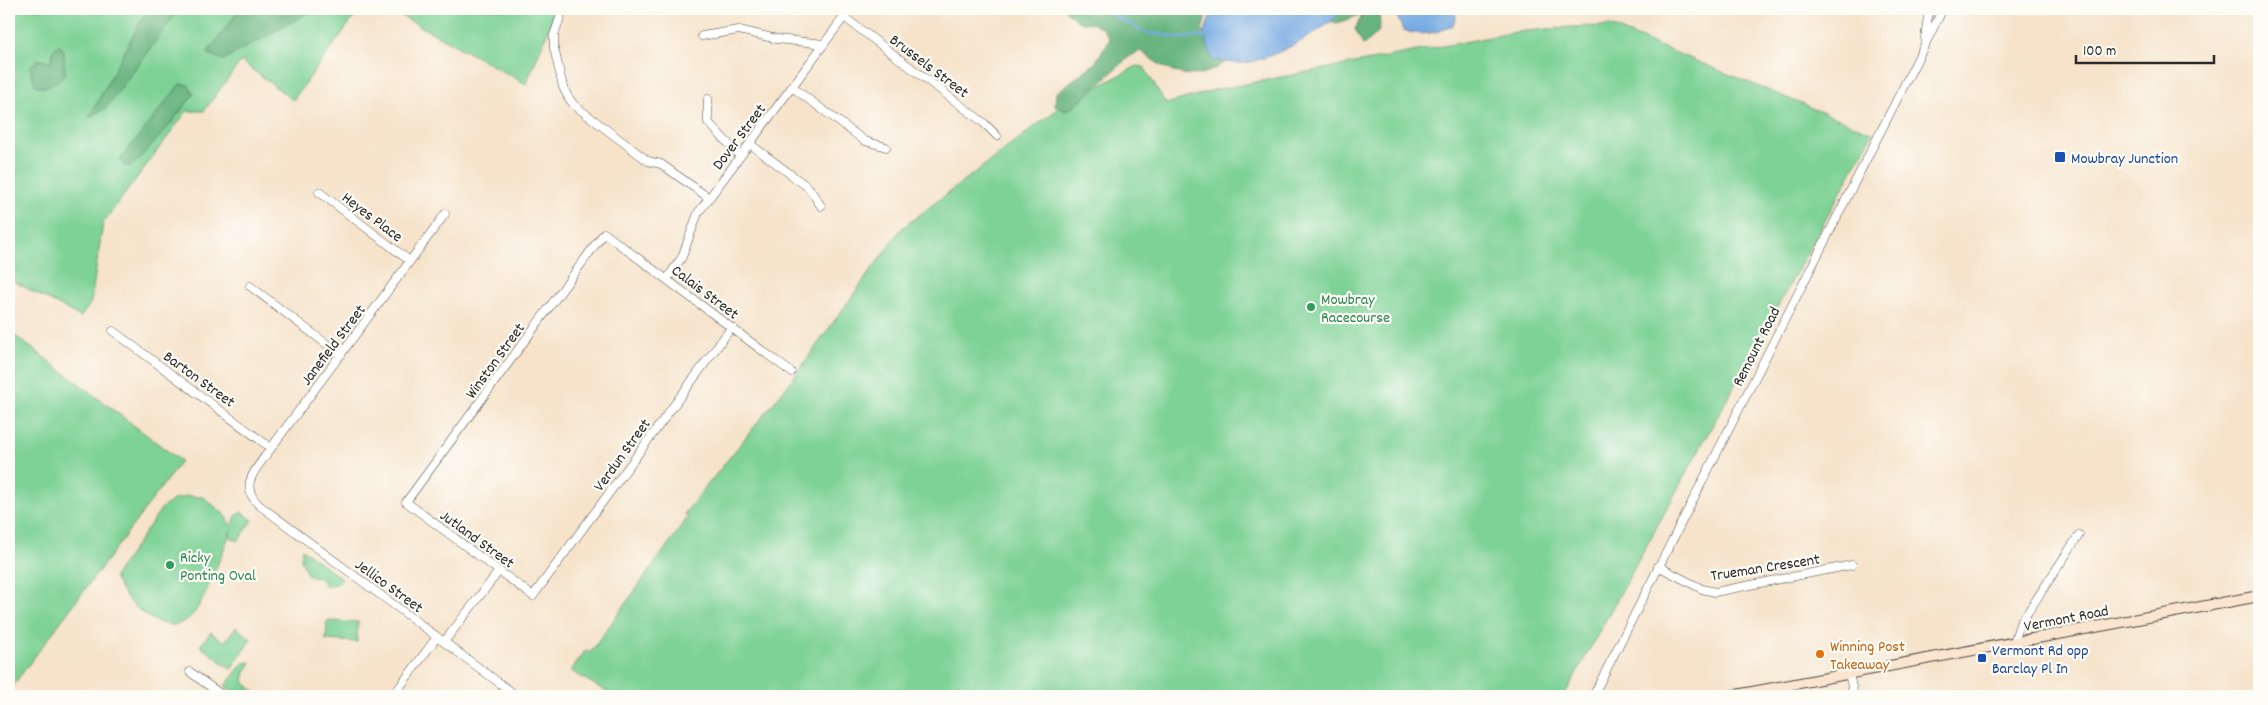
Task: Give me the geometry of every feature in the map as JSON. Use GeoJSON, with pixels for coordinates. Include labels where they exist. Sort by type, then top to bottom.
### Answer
{"type":"FeatureCollection","features":[{"type":"Feature","properties":{"kind":"street"},"geometry":{"type":"LineString","coordinates":[[563,9],[554,35],[554,48],[563,87],[574,105],[648,161],[660,164],[709,198]]}},
{"type":"Feature","properties":{"kind":"street"},"geometry":{"type":"LineString","coordinates":[[1923,48],[1929,9]]}},
{"type":"Feature","properties":{"kind":"street","name":"Remount Road"},"geometry":{"type":"LineString","coordinates":[[1593,696],[1943,9]]}},
{"type":"Feature","properties":{"kind":"street","name":"Dover Street"},"geometry":{"type":"LineString","coordinates":[[667,279],[682,256],[698,213],[844,17]]}},
{"type":"Feature","properties":{"kind":"street","name":"Brussels Street"},"geometry":{"type":"LineString","coordinates":[[844,17],[984,123],[997,136]]}},
{"type":"Feature","properties":{"kind":"street"},"geometry":{"type":"LineString","coordinates":[[702,36],[739,30],[777,39],[824,44]]}},
{"type":"Feature","properties":{"kind":"street"},"geometry":{"type":"LineString","coordinates":[[792,87],[865,141],[886,146]]}},
{"type":"Feature","properties":{"kind":"street"},"geometry":{"type":"LineString","coordinates":[[708,99],[708,122],[740,156]]}},
{"type":"Feature","properties":{"kind":"street"},"geometry":{"type":"LineString","coordinates":[[750,144],[808,188],[821,206]]}},
{"type":"Feature","properties":{"kind":"street","name":"Heyes Place"},"geometry":{"type":"LineString","coordinates":[[319,192],[410,261]]}},
{"type":"Feature","properties":{"kind":"street","name":"Janefield Street"},"geometry":{"type":"LineString","coordinates":[[249,494],[247,488],[252,475],[445,214]]}},
{"type":"Feature","properties":{"kind":"street","name":"Calais Street"},"geometry":{"type":"LineString","coordinates":[[604,233],[791,372]]}},
{"type":"Feature","properties":{"kind":"street","name":"Winston Street"},"geometry":{"type":"LineString","coordinates":[[406,502],[604,233]]}},
{"type":"Feature","properties":{"kind":"street"},"geometry":{"type":"LineString","coordinates":[[250,286],[341,355]]}},
{"type":"Feature","properties":{"kind":"street","name":"Verdun Street"},"geometry":{"type":"LineString","coordinates":[[533,596],[731,328]]}},
{"type":"Feature","properties":{"kind":"street","name":"Barton Street"},"geometry":{"type":"LineString","coordinates":[[113,331],[272,448]]}},
{"type":"Feature","properties":{"kind":"street","name":"Jellico Street"},"geometry":{"type":"LineString","coordinates":[[249,494],[259,505],[516,696]]}},
{"type":"Feature","properties":{"kind":"street","name":"Jutland Street"},"geometry":{"type":"LineString","coordinates":[[406,502],[533,596]]}},
{"type":"Feature","properties":{"kind":"street"},"geometry":{"type":"LineString","coordinates":[[2014,642],[2020,624],[2079,535]]}},
{"type":"Feature","properties":{"kind":"street","name":"Trueman Crescent"},"geometry":{"type":"LineString","coordinates":[[1658,566],[1702,589],[1716,592],[1852,565]]}},
{"type":"Feature","properties":{"kind":"street"},"geometry":{"type":"LineString","coordinates":[[444,642],[498,571]]}},
{"type":"Feature","properties":{"kind":"street","name":"Vermont Road"},"geometry":{"type":"LineString","coordinates":[[1731,696],[2259,596]]}},
{"type":"Feature","properties":{"kind":"street"},"geometry":{"type":"LineString","coordinates":[[393,696],[437,637]]}},
{"type":"Feature","properties":{"kind":"street"},"geometry":{"type":"LineString","coordinates":[[190,672],[223,696]]}},
{"type":"Feature","properties":{"kind":"street"},"geometry":{"type":"LineString","coordinates":[[1850,674],[1854,696]]}},
{"type":"Feature","properties":{"kind":"green space"},"geometry":{"type":"Polygon","coordinates":[[[9,9],[360,9],[293,100],[241,61],[204,111],[187,111],[103,223],[91,302],[81,317],[9,279],[9,9]]]}},
{"type":"Feature","properties":{"kind":"green space"},"geometry":{"type":"Polygon","coordinates":[[[147,9],[179,9],[107,107],[89,118],[147,9]]]}},
{"type":"Feature","properties":{"kind":"green space"},"geometry":{"type":"Polygon","coordinates":[[[240,9],[315,9],[223,60],[207,53],[240,9]]]}},
{"type":"Feature","properties":{"kind":"green space"},"geometry":{"type":"Polygon","coordinates":[[[389,9],[557,9],[526,84],[389,9]]]}},
{"type":"Feature","properties":{"kind":"green space"},"geometry":{"type":"Polygon","coordinates":[[[1064,9],[1208,9],[1202,30],[1220,46],[1225,62],[1203,74],[1182,74],[1161,65],[1141,51],[1130,56],[1076,105],[1066,111],[1055,106],[1056,93],[1095,63],[1110,39],[1102,28],[1092,23],[1079,22],[1064,9]]]}},
{"type":"Feature","properties":{"kind":"green space"},"geometry":{"type":"Polygon","coordinates":[[[1330,9],[1378,9],[1379,30],[1374,37],[1363,45],[1355,29],[1363,14],[1337,23],[1326,20],[1330,9]]]}},
{"type":"Feature","properties":{"kind":"green space","name":"Mowbray Racecourse"},"geometry":{"type":"Polygon","coordinates":[[[1610,26],[1873,133],[1564,696],[614,696],[571,671],[586,650],[590,653],[688,517],[684,514],[788,385],[901,229],[1063,105],[1137,66],[1144,67],[1166,104],[1214,90],[1516,32],[1569,27],[1610,26]]]}},
{"type":"Feature","properties":{"kind":"green space"},"geometry":{"type":"Polygon","coordinates":[[[59,44],[64,51],[65,75],[47,87],[35,85],[30,67],[37,60],[51,61],[53,50],[59,44]]]}},
{"type":"Feature","properties":{"kind":"green space"},"geometry":{"type":"Polygon","coordinates":[[[180,84],[188,85],[194,94],[164,132],[135,163],[130,166],[124,166],[120,160],[180,84]]]}},
{"type":"Feature","properties":{"kind":"green space"},"geometry":{"type":"Polygon","coordinates":[[[9,331],[181,461],[9,691],[9,331]]]}},
{"type":"Feature","properties":{"kind":"green space","name":"Ricky Ponting Oval"},"geometry":{"type":"Polygon","coordinates":[[[187,496],[203,497],[223,513],[232,527],[236,516],[241,512],[253,520],[238,541],[230,537],[231,530],[207,590],[197,609],[183,622],[174,625],[164,624],[152,619],[135,606],[125,595],[114,577],[161,509],[173,500],[187,496]]]}},
{"type":"Feature","properties":{"kind":"green space"},"geometry":{"type":"Polygon","coordinates":[[[302,549],[342,579],[336,584],[326,586],[319,577],[308,576],[301,560],[302,549]]]}},
{"type":"Feature","properties":{"kind":"green space"},"geometry":{"type":"Polygon","coordinates":[[[327,621],[358,622],[357,642],[326,640],[327,621]]]}},
{"type":"Feature","properties":{"kind":"green space"},"geometry":{"type":"Polygon","coordinates":[[[236,627],[251,639],[231,669],[200,646],[211,632],[224,642],[236,627]]]}},
{"type":"Feature","properties":{"kind":"green space"},"geometry":{"type":"Polygon","coordinates":[[[251,662],[245,672],[243,681],[257,694],[255,696],[238,696],[225,686],[243,663],[251,662]]]}},
{"type":"Feature","properties":{"kind":"water"},"geometry":{"type":"Polygon","coordinates":[[[1213,9],[1344,9],[1312,35],[1282,51],[1254,61],[1231,63],[1212,60],[1204,33],[1213,9]]]}},
{"type":"Feature","properties":{"kind":"water"},"geometry":{"type":"Polygon","coordinates":[[[1394,9],[1453,9],[1456,16],[1453,26],[1422,34],[1403,30],[1394,9]]]}},
{"type":"Feature","properties":{"kind":"waterway"},"geometry":{"type":"LineString","coordinates":[[1102,9],[1144,32],[1179,38],[1206,36]]}},
{"type":"Feature","properties":{"kind":"place","name":"Mowbray Junction"},"geometry":{"type":"Point","coordinates":[2060,157]}},
{"type":"Feature","properties":{"kind":"place","name":"Mowbray Racecourse"},"geometry":{"type":"Point","coordinates":[1311,307]}},
{"type":"Feature","properties":{"kind":"place","name":"Ricky Ponting Oval"},"geometry":{"type":"Point","coordinates":[170,565]}},
{"type":"Feature","properties":{"kind":"place","name":"Winning Post Takeaway"},"geometry":{"type":"Point","coordinates":[1820,654]}},
{"type":"Feature","properties":{"kind":"place","name":"Vermont Rd opp Barclay Pl In"},"geometry":{"type":"Point","coordinates":[1982,658]}}]}
